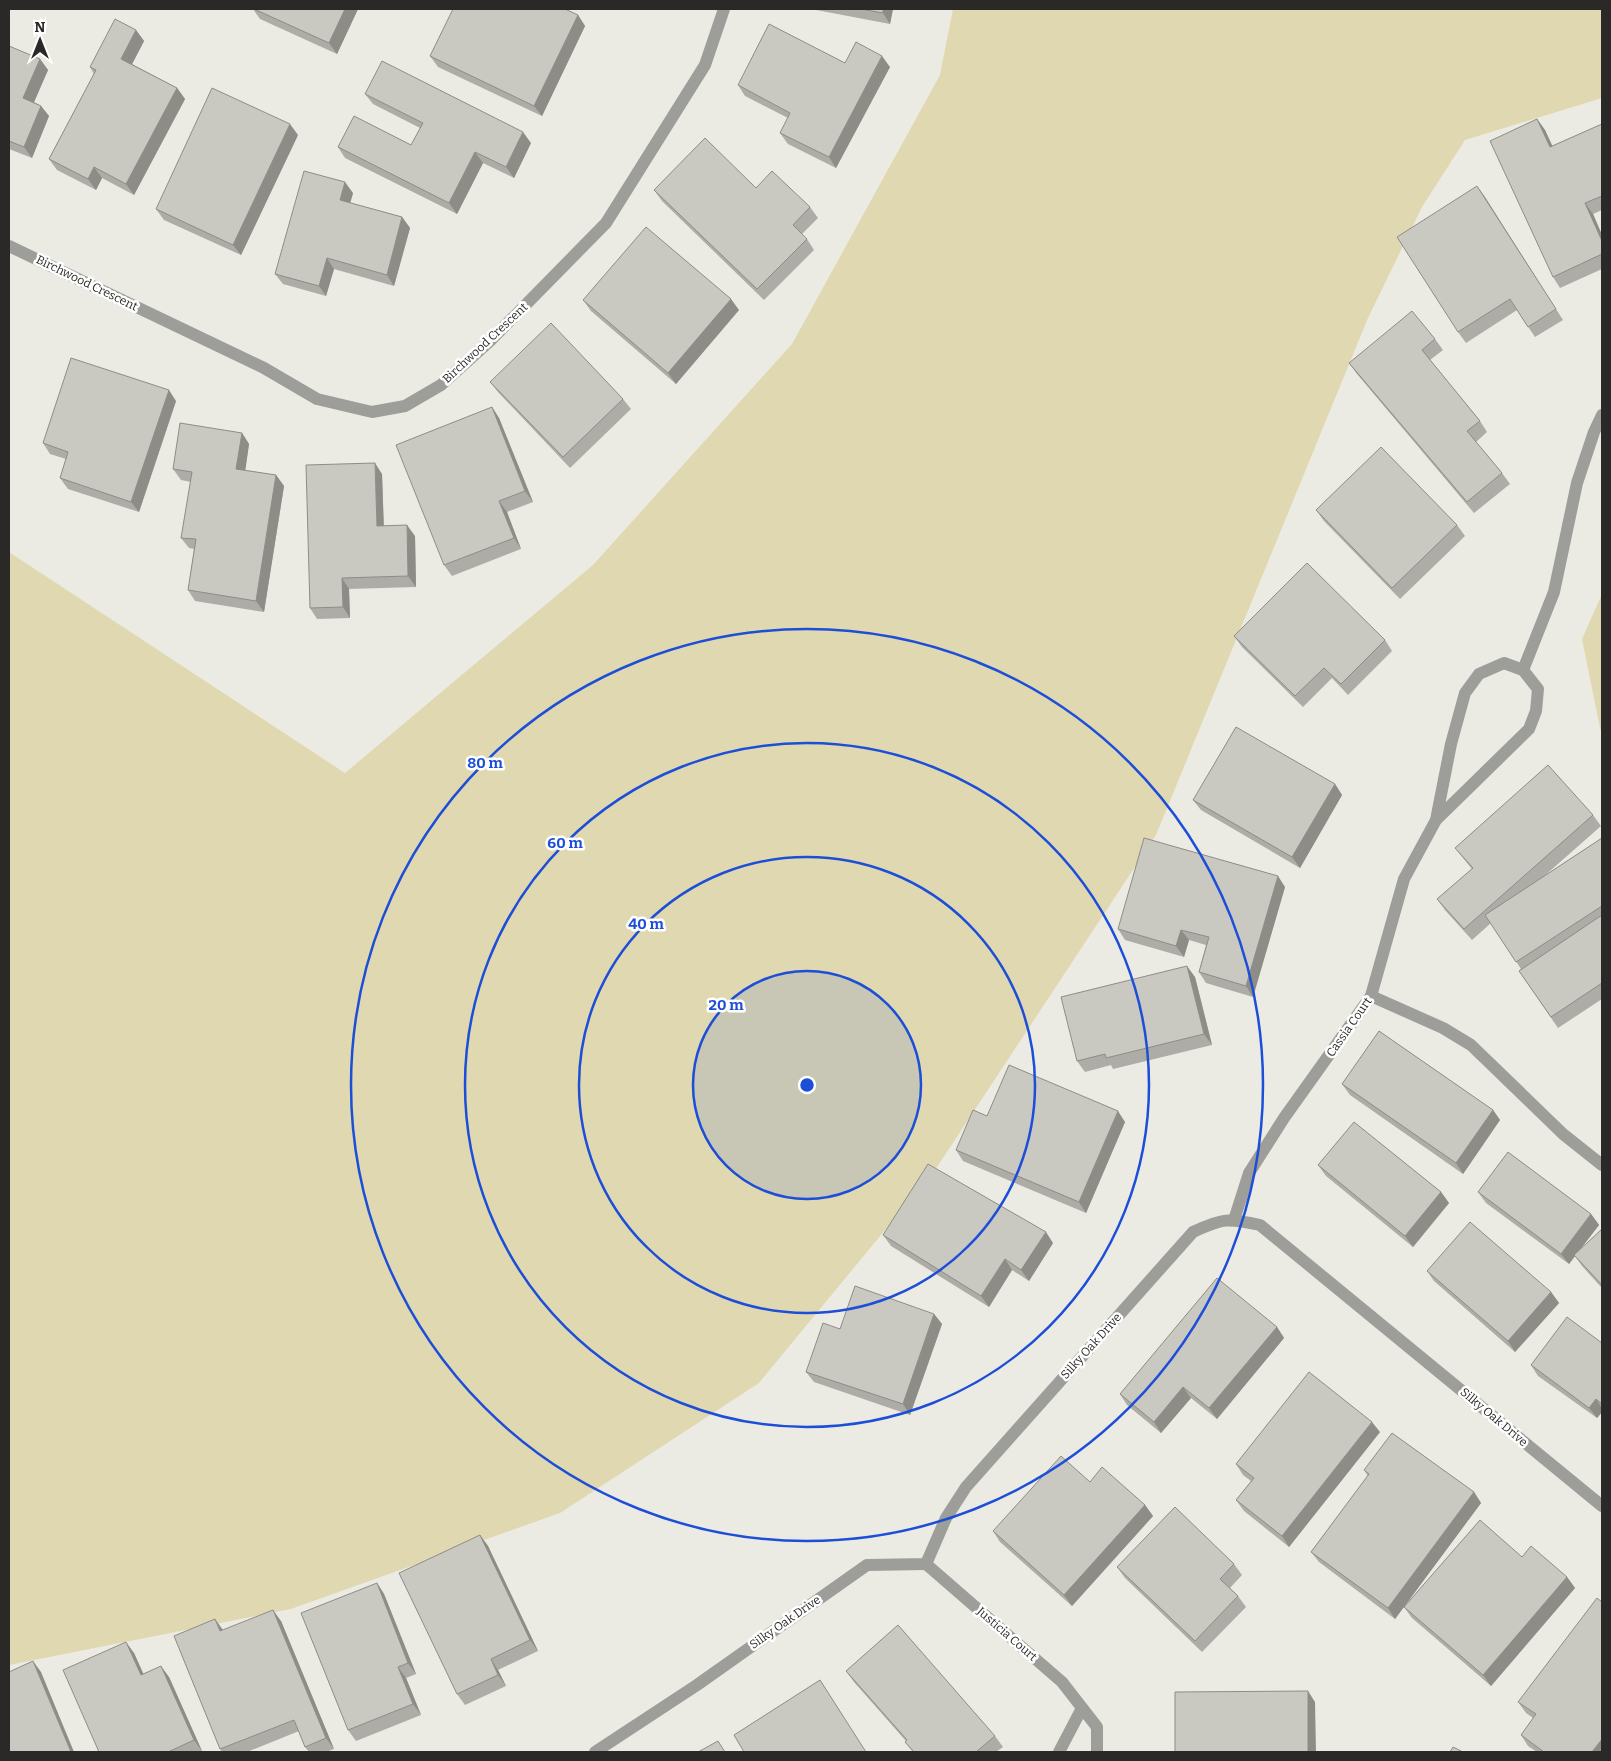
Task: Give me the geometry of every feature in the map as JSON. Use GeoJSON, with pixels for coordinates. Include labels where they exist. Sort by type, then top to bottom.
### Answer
{"type":"FeatureCollection","features":[{"type":"Feature","properties":{"kind":"street","name":"Birchwood Crescent"},"geometry":{"type":"LineString","coordinates":[[9,246],[264,368],[317,399],[372,412],[405,406],[441,385],[490,341],[606,222],[705,65],[724,9]]}},
{"type":"Feature","properties":{"kind":"street"},"geometry":{"type":"LineString","coordinates":[[1523,670],[1554,592],[1577,483],[1594,432],[1602,415]]}},
{"type":"Feature","properties":{"kind":"street","name":"Cassia Court"},"geometry":{"type":"LineString","coordinates":[[1234,1220],[1250,1173],[1284,1118],[1372,996],[1404,879],[1436,820],[1451,744],[1465,693],[1479,674],[1504,663],[1523,670],[1538,688],[1536,711],[1530,729],[1436,820]]}},
{"type":"Feature","properties":{"kind":"street"},"geometry":{"type":"LineString","coordinates":[[1372,996],[1444,1028],[1471,1045],[1563,1134],[1602,1165]]}},
{"type":"Feature","properties":{"kind":"street","name":"Silky Oak Drive"},"geometry":{"type":"LineString","coordinates":[[594,1752],[697,1685],[867,1565],[926,1564],[946,1518],[966,1487],[1186,1239],[1193,1232],[1215,1222],[1234,1220],[1260,1225],[1602,1506]]}},
{"type":"Feature","properties":{"kind":"street","name":"Justicia Court"},"geometry":{"type":"LineString","coordinates":[[926,1564],[1062,1682],[1096,1727],[1097,1752]]}},
{"type":"Feature","properties":{"kind":"street"},"geometry":{"type":"LineString","coordinates":[[1058,1752],[1082,1708]]}},
{"type":"Feature","properties":{"kind":"shaded area"},"geometry":{"type":"Polygon","coordinates":[[[953,9],[1602,9],[1602,98],[1465,140],[1422,207],[1368,318],[1156,835],[937,1167],[759,1383],[560,1513],[291,1609],[9,1665],[9,552],[345,773],[593,565],[792,344],[940,75],[953,9]]]}},
{"type":"Feature","properties":{"kind":"shaded area"},"geometry":{"type":"Polygon","coordinates":[[[1602,594],[1602,733],[1582,639],[1602,594]]]}},
{"type":"Feature","properties":{"kind":"building"},"geometry":{"type":"Polygon","coordinates":[[[254,9],[345,9],[329,43],[254,9]]]}},
{"type":"Feature","properties":{"kind":"building"},"geometry":{"type":"Polygon","coordinates":[[[453,9],[565,9],[578,15],[534,106],[430,56],[453,9]]]}},
{"type":"Feature","properties":{"kind":"building"},"geometry":{"type":"Polygon","coordinates":[[[861,9],[883,9],[883,13],[861,9]]]}},
{"type":"Feature","properties":{"kind":"building"},"geometry":{"type":"Polygon","coordinates":[[[115,19],[136,30],[121,59],[177,88],[126,184],[94,167],[88,179],[49,159],[96,70],[90,67],[115,19]]]}},
{"type":"Feature","properties":{"kind":"building"},"geometry":{"type":"Polygon","coordinates":[[[769,24],[845,63],[856,42],[882,56],[829,157],[780,133],[790,113],[738,85],[769,24]]]}},
{"type":"Feature","properties":{"kind":"building"},"geometry":{"type":"Polygon","coordinates":[[[9,46],[40,59],[23,98],[41,106],[24,147],[9,141],[9,46]]]}},
{"type":"Feature","properties":{"kind":"building"},"geometry":{"type":"Polygon","coordinates":[[[382,61],[523,132],[506,167],[475,152],[449,203],[338,147],[354,116],[411,145],[423,123],[365,94],[382,61]]]}},
{"type":"Feature","properties":{"kind":"building"},"geometry":{"type":"Polygon","coordinates":[[[212,88],[290,124],[233,245],[156,209],[212,88]]]}},
{"type":"Feature","properties":{"kind":"building"},"geometry":{"type":"Polygon","coordinates":[[[1537,119],[1550,147],[1602,124],[1602,196],[1585,203],[1602,241],[1602,254],[1553,277],[1490,141],[1537,119]]]}},
{"type":"Feature","properties":{"kind":"building"},"geometry":{"type":"Polygon","coordinates":[[[705,138],[756,188],[772,171],[810,207],[793,225],[807,239],[757,289],[654,190],[705,138]]]}},
{"type":"Feature","properties":{"kind":"building"},"geometry":{"type":"Polygon","coordinates":[[[304,171],[345,182],[340,200],[402,217],[387,275],[327,258],[319,286],[275,274],[304,171]]]}},
{"type":"Feature","properties":{"kind":"building"},"geometry":{"type":"Polygon","coordinates":[[[1477,186],[1556,309],[1528,327],[1510,299],[1458,332],[1397,237],[1477,186]]]}},
{"type":"Feature","properties":{"kind":"building"},"geometry":{"type":"Polygon","coordinates":[[[646,227],[731,299],[668,373],[583,300],[646,227]]]}},
{"type":"Feature","properties":{"kind":"building"},"geometry":{"type":"Polygon","coordinates":[[[1412,311],[1435,339],[1422,350],[1480,421],[1467,431],[1502,473],[1467,502],[1349,363],[1412,311]]]}},
{"type":"Feature","properties":{"kind":"building"},"geometry":{"type":"Polygon","coordinates":[[[551,323],[623,399],[563,457],[490,382],[551,323]]]}},
{"type":"Feature","properties":{"kind":"building"},"geometry":{"type":"Polygon","coordinates":[[[71,358],[169,390],[131,502],[60,478],[68,452],[43,443],[71,358]]]}},
{"type":"Feature","properties":{"kind":"building"},"geometry":{"type":"Polygon","coordinates":[[[492,407],[525,491],[499,501],[514,538],[444,565],[396,445],[492,407]]]}},
{"type":"Feature","properties":{"kind":"building"},"geometry":{"type":"Polygon","coordinates":[[[180,423],[242,433],[236,469],[276,475],[256,601],[188,590],[196,539],[181,538],[192,472],[173,469],[180,423]]]}},
{"type":"Feature","properties":{"kind":"building"},"geometry":{"type":"Polygon","coordinates":[[[1381,447],[1457,525],[1392,588],[1316,510],[1381,447]]]}},
{"type":"Feature","properties":{"kind":"building"},"geometry":{"type":"Polygon","coordinates":[[[375,463],[377,526],[407,525],[408,576],[342,578],[343,607],[310,608],[306,465],[375,463]]]}},
{"type":"Feature","properties":{"kind":"building"},"geometry":{"type":"Polygon","coordinates":[[[1307,563],[1385,640],[1341,684],[1324,668],[1295,696],[1234,636],[1307,563]]]}},
{"type":"Feature","properties":{"kind":"building"},"geometry":{"type":"Polygon","coordinates":[[[1236,727],[1335,784],[1292,857],[1193,800],[1236,727]]]}},
{"type":"Feature","properties":{"kind":"building"},"geometry":{"type":"Polygon","coordinates":[[[1548,765],[1593,815],[1464,929],[1437,899],[1473,868],[1455,848],[1548,765]]]}},
{"type":"Feature","properties":{"kind":"building"},"geometry":{"type":"Polygon","coordinates":[[[1144,838],[1278,876],[1246,986],[1199,972],[1209,937],[1181,930],[1176,946],[1118,929],[1144,838]]]}},
{"type":"Feature","properties":{"kind":"building"},"geometry":{"type":"Polygon","coordinates":[[[1602,838],[1602,906],[1516,962],[1485,915],[1602,838]]]}},
{"type":"Feature","properties":{"kind":"building"},"geometry":{"type":"Polygon","coordinates":[[[1602,915],[1602,983],[1551,1017],[1519,971],[1602,915]]]}},
{"type":"Feature","properties":{"kind":"building"},"geometry":{"type":"Polygon","coordinates":[[[1187,966],[1204,1034],[1106,1058],[1105,1054],[1077,1061],[1061,997],[1187,966]]]}},
{"type":"Feature","properties":{"kind":"building"},"geometry":{"type":"Polygon","coordinates":[[[1379,1031],[1493,1110],[1456,1163],[1342,1084],[1379,1031]]]}},
{"type":"Feature","properties":{"kind":"building"},"geometry":{"type":"Polygon","coordinates":[[[1009,1065],[1118,1111],[1079,1202],[956,1150],[973,1110],[987,1116],[1009,1065]]]}},
{"type":"Feature","properties":{"kind":"building"},"geometry":{"type":"Polygon","coordinates":[[[1354,1122],[1441,1192],[1405,1236],[1318,1165],[1354,1122]]]}},
{"type":"Feature","properties":{"kind":"building"},"geometry":{"type":"Polygon","coordinates":[[[1508,1152],[1591,1214],[1561,1254],[1478,1192],[1508,1152]]]}},
{"type":"Feature","properties":{"kind":"building"},"geometry":{"type":"Polygon","coordinates":[[[928,1164],[1046,1232],[1021,1270],[1005,1259],[981,1296],[883,1235],[928,1164]]]}},
{"type":"Feature","properties":{"kind":"building"},"geometry":{"type":"Polygon","coordinates":[[[1470,1222],[1551,1292],[1508,1341],[1427,1271],[1470,1222]]]}},
{"type":"Feature","properties":{"kind":"building"},"geometry":{"type":"Polygon","coordinates":[[[1602,1229],[1602,1285],[1574,1255],[1602,1229]]]}},
{"type":"Feature","properties":{"kind":"building"},"geometry":{"type":"Polygon","coordinates":[[[1217,1278],[1277,1327],[1209,1408],[1183,1387],[1154,1422],[1120,1394],[1217,1278]]]}},
{"type":"Feature","properties":{"kind":"building"},"geometry":{"type":"Polygon","coordinates":[[[855,1286],[934,1314],[903,1404],[806,1372],[823,1323],[840,1329],[855,1286]]]}},
{"type":"Feature","properties":{"kind":"building"},"geometry":{"type":"Polygon","coordinates":[[[1567,1317],[1602,1343],[1602,1404],[1596,1399],[1589,1408],[1531,1365],[1567,1317]]]}},
{"type":"Feature","properties":{"kind":"building"},"geometry":{"type":"Polygon","coordinates":[[[1309,1372],[1372,1422],[1282,1536],[1236,1500],[1254,1478],[1236,1464],[1309,1372]]]}},
{"type":"Feature","properties":{"kind":"building"},"geometry":{"type":"Polygon","coordinates":[[[1392,1433],[1474,1492],[1388,1608],[1311,1552],[1369,1474],[1364,1470],[1392,1433]]]}},
{"type":"Feature","properties":{"kind":"building"},"geometry":{"type":"Polygon","coordinates":[[[1061,1456],[1090,1482],[1102,1467],[1145,1505],[1064,1595],[993,1531],[1061,1456]]]}},
{"type":"Feature","properties":{"kind":"building"},"geometry":{"type":"Polygon","coordinates":[[[1175,1507],[1234,1564],[1220,1579],[1238,1596],[1195,1641],[1117,1567],[1175,1507]]]}},
{"type":"Feature","properties":{"kind":"building"},"geometry":{"type":"Polygon","coordinates":[[[1480,1520],[1522,1557],[1531,1546],[1567,1577],[1483,1675],[1404,1607],[1480,1520]]]}},
{"type":"Feature","properties":{"kind":"building"},"geometry":{"type":"Polygon","coordinates":[[[480,1535],[530,1640],[491,1659],[498,1675],[457,1694],[399,1573],[480,1535]]]}},
{"type":"Feature","properties":{"kind":"building"},"geometry":{"type":"Polygon","coordinates":[[[377,1583],[408,1663],[398,1667],[413,1704],[348,1730],[301,1613],[377,1583]]]}},
{"type":"Feature","properties":{"kind":"building"},"geometry":{"type":"Polygon","coordinates":[[[1597,1598],[1602,1602],[1602,1739],[1592,1752],[1544,1752],[1521,1735],[1536,1714],[1518,1702],[1597,1598]]]}},
{"type":"Feature","properties":{"kind":"building"},"geometry":{"type":"Polygon","coordinates":[[[273,1610],[326,1738],[305,1747],[294,1720],[220,1749],[174,1636],[215,1619],[220,1631],[273,1610]]]}},
{"type":"Feature","properties":{"kind":"building"},"geometry":{"type":"Polygon","coordinates":[[[898,1625],[995,1736],[976,1752],[914,1752],[905,1742],[907,1740],[846,1671],[898,1625]]]}},
{"type":"Feature","properties":{"kind":"building"},"geometry":{"type":"Polygon","coordinates":[[[126,1642],[141,1675],[161,1666],[194,1740],[168,1752],[99,1752],[63,1670],[126,1642]]]}},
{"type":"Feature","properties":{"kind":"building"},"geometry":{"type":"Polygon","coordinates":[[[33,1661],[71,1752],[9,1752],[9,1672],[33,1661]]]}},
{"type":"Feature","properties":{"kind":"building"},"geometry":{"type":"Polygon","coordinates":[[[820,1680],[866,1752],[744,1752],[734,1735],[820,1680]]]}},
{"type":"Feature","properties":{"kind":"building"},"geometry":{"type":"Polygon","coordinates":[[[1308,1691],[1308,1752],[1175,1752],[1175,1692],[1308,1691]]]}},
{"type":"Feature","properties":{"kind":"building"},"geometry":{"type":"Polygon","coordinates":[[[718,1741],[725,1752],[698,1752],[718,1741]]]}},
{"type":"Feature","properties":{"kind":"building"},"geometry":{"type":"Polygon","coordinates":[[[1453,1747],[1463,1752],[1450,1752],[1453,1747]]]}}]}
